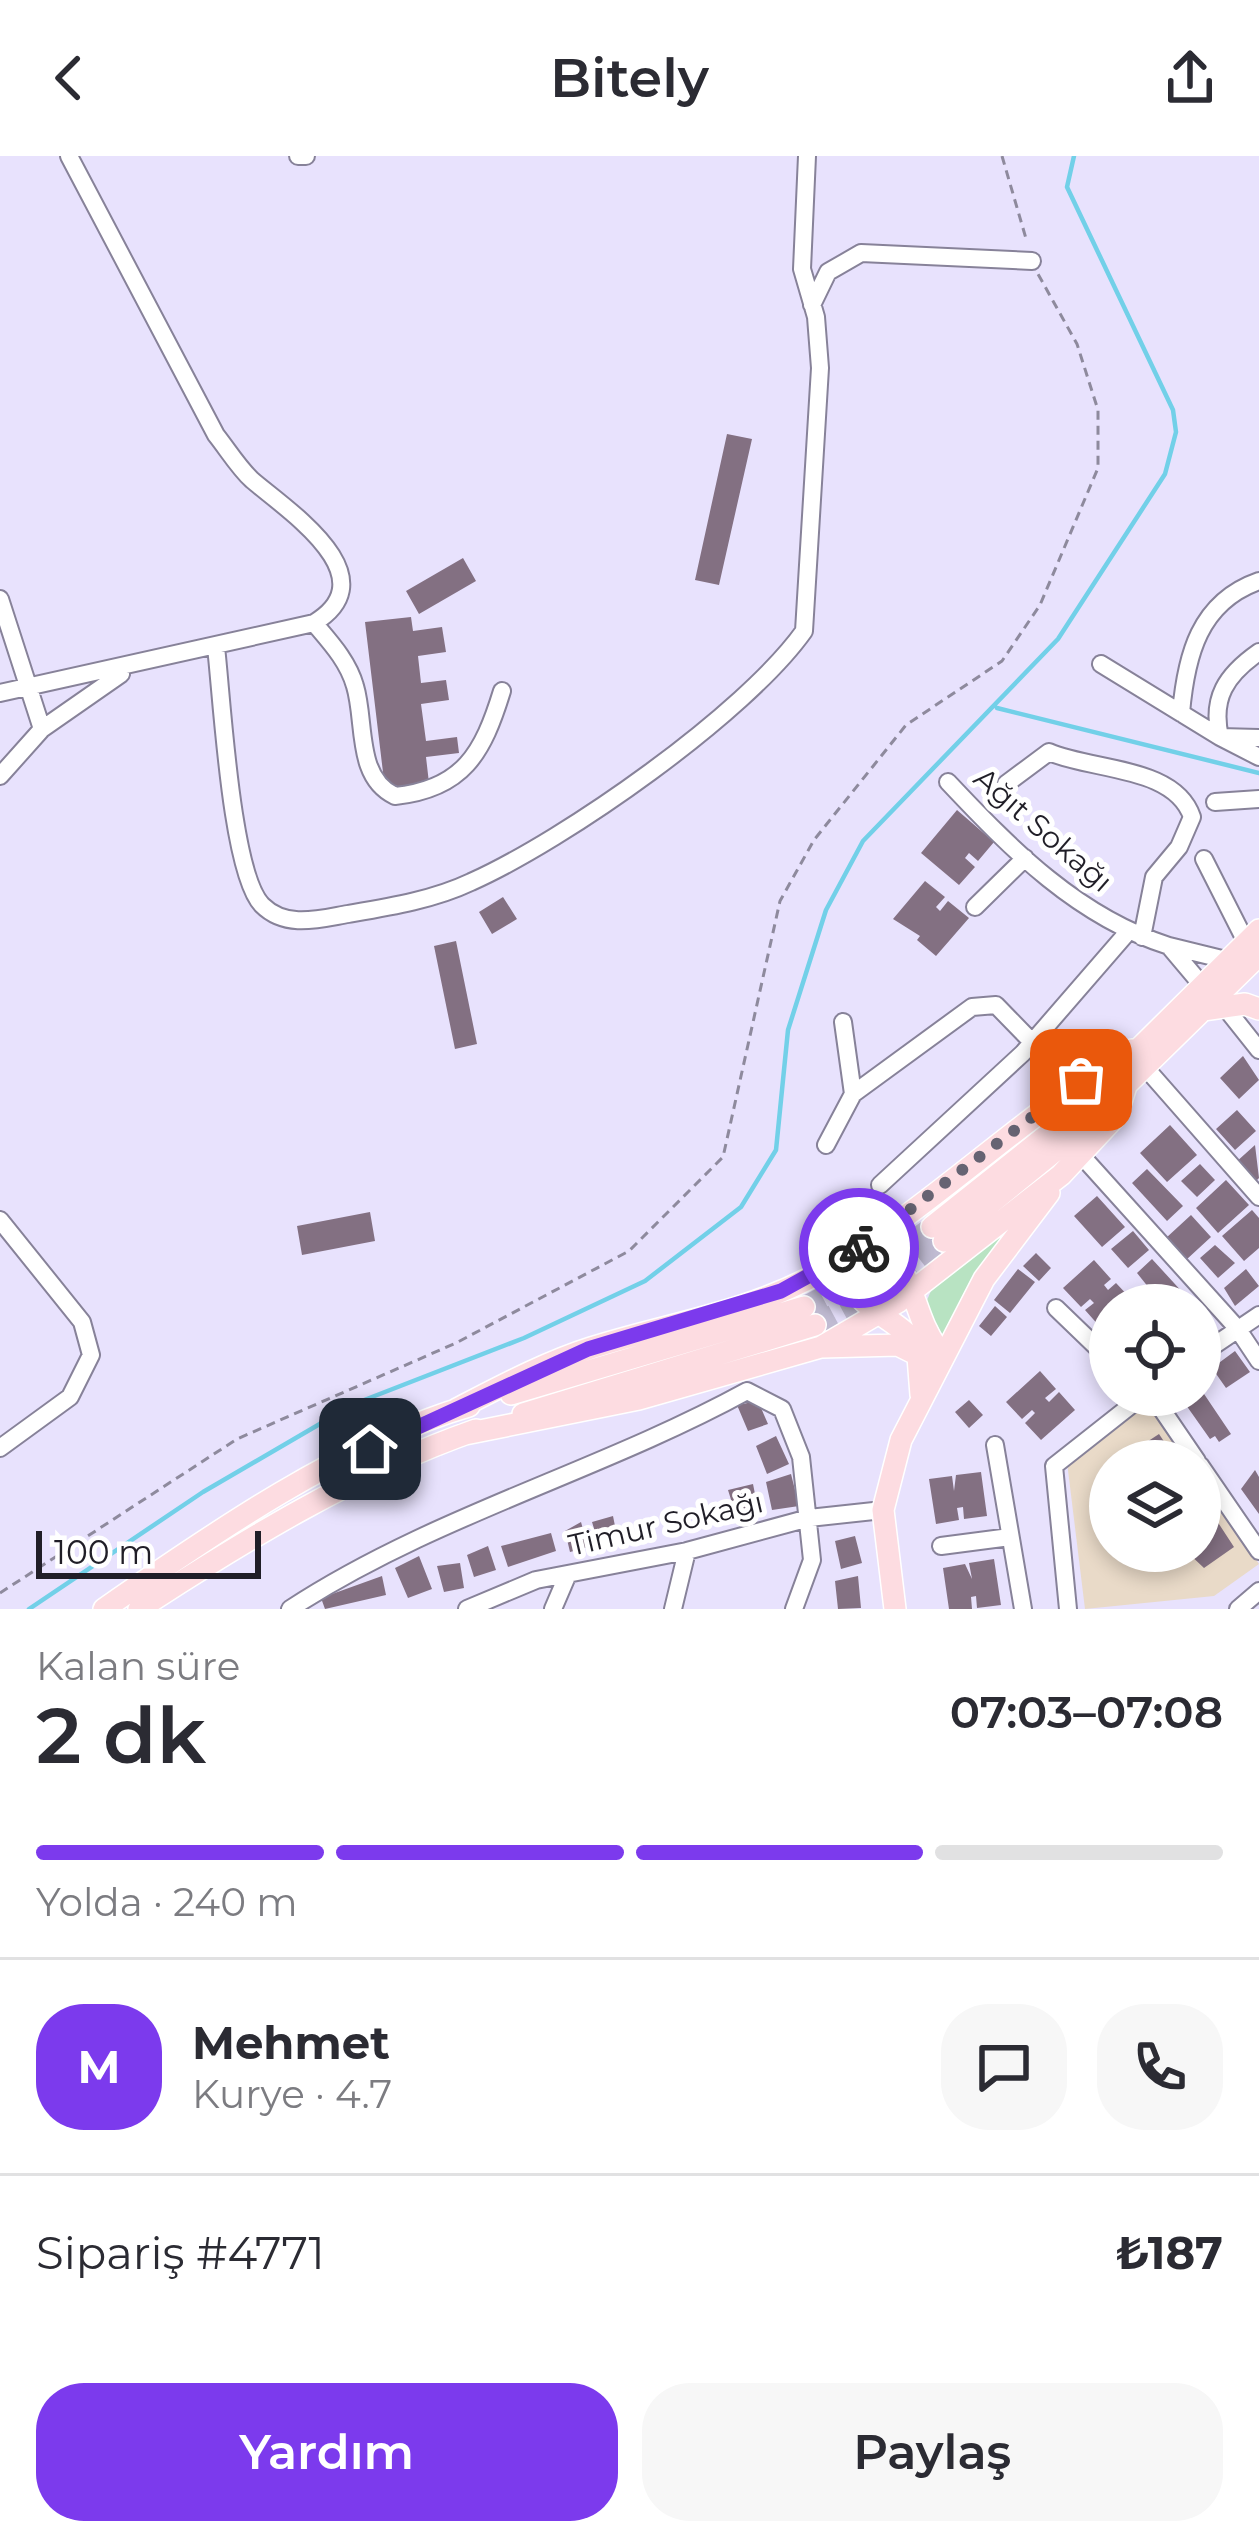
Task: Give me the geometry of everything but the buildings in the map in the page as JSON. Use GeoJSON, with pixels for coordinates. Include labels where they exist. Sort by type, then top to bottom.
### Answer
{"type":"FeatureCollection","features":[{"type":"Feature","properties":{"kind":"main road"},"geometry":{"type":"LineString","coordinates":[[1126,1086],[1033,1172],[938,1234],[1138,1058],[1226,960],[1255,951]]}},
{"type":"Feature","properties":{"kind":"main road"},"geometry":{"type":"LineString","coordinates":[[104,1609],[210,1535],[398,1434],[588,1349],[781,1291],[859,1248],[1081,1080],[1138,1058],[1238,1004],[1255,951]]}},
{"type":"Feature","properties":{"kind":"main road"},"geometry":{"type":"LineString","coordinates":[[457,1409],[710,1339],[879,1315],[1061,1175],[1117,1115],[1138,1058]]}},
{"type":"Feature","properties":{"kind":"main road"},"geometry":{"type":"LineString","coordinates":[[931,1362],[983,1279],[1061,1175]]}},
{"type":"Feature","properties":{"kind":"main road"},"geometry":{"type":"LineString","coordinates":[[859,1248],[898,1260],[924,1329],[938,1349],[902,1440],[883,1510],[895,1609]]}},
{"type":"Feature","properties":{"kind":"main road"},"geometry":{"type":"LineString","coordinates":[[859,1248],[850,1287],[879,1315],[905,1329],[931,1362]]}},
{"type":"Feature","properties":{"kind":"main road"},"geometry":{"type":"LineString","coordinates":[[140,1609],[337,1492],[465,1434],[813,1326],[898,1345],[931,1362]]}},
{"type":"Feature","properties":{"kind":"street"},"geometry":{"type":"LineString","coordinates":[[0,693],[314,622],[330,613],[339,589],[337,563],[325,542],[247,476],[216,435],[68,156]]}},
{"type":"Feature","properties":{"kind":"street"},"geometry":{"type":"LineString","coordinates":[[216,647],[242,854],[254,894],[279,917],[312,921],[443,894],[501,867],[725,714],[786,656],[803,631],[820,368],[802,269],[807,156]]}},
{"type":"Feature","properties":{"kind":"street"},"geometry":{"type":"LineString","coordinates":[[812,305],[828,272],[861,253],[1032,261]]}},
{"type":"Feature","properties":{"kind":"street"},"geometry":{"type":"LineString","coordinates":[[1181,713],[1185,668],[1200,630],[1229,596],[1259,581]]}},
{"type":"Feature","properties":{"kind":"street"},"geometry":{"type":"LineString","coordinates":[[0,599],[42,729]]}},
{"type":"Feature","properties":{"kind":"street"},"geometry":{"type":"LineString","coordinates":[[314,622],[341,656],[355,686],[371,775],[395,796],[423,794],[466,768],[483,743],[502,692]]}},
{"type":"Feature","properties":{"kind":"street"},"geometry":{"type":"LineString","coordinates":[[1220,737],[1214,713],[1218,696],[1238,668],[1259,652]]}},
{"type":"Feature","properties":{"kind":"street"},"geometry":{"type":"LineString","coordinates":[[1101,664],[1259,758]]}},
{"type":"Feature","properties":{"kind":"street"},"geometry":{"type":"LineString","coordinates":[[0,776],[42,729],[138,665]]}},
{"type":"Feature","properties":{"kind":"street"},"geometry":{"type":"LineString","coordinates":[[1220,737],[1259,738]]}},
{"type":"Feature","properties":{"kind":"street"},"geometry":{"type":"LineString","coordinates":[[880,1185],[1032,1042],[1135,935],[1154,877],[1179,847],[1192,817],[1183,796],[1163,783],[1049,752],[1006,784]]}},
{"type":"Feature","properties":{"kind":"street","name":"Ağıt Sokağı"},"geometry":{"type":"LineString","coordinates":[[948,782],[1074,900],[1135,935],[1226,960]]}},
{"type":"Feature","properties":{"kind":"street"},"geometry":{"type":"LineString","coordinates":[[1215,802],[1259,799]]}},
{"type":"Feature","properties":{"kind":"street"},"geometry":{"type":"LineString","coordinates":[[975,907],[1025,857]]}},
{"type":"Feature","properties":{"kind":"street"},"geometry":{"type":"LineString","coordinates":[[1204,859],[1255,951]]}},
{"type":"Feature","properties":{"kind":"street"},"geometry":{"type":"LineString","coordinates":[[1169,946],[1201,984]]}},
{"type":"Feature","properties":{"kind":"street"},"geometry":{"type":"LineString","coordinates":[[1238,1004],[1259,1050]]}},
{"type":"Feature","properties":{"kind":"street"},"geometry":{"type":"LineString","coordinates":[[826,1145],[853,1094],[972,1007],[995,1005],[1032,1042]]}},
{"type":"Feature","properties":{"kind":"street"},"geometry":{"type":"LineString","coordinates":[[843,1022],[853,1094]]}},
{"type":"Feature","properties":{"kind":"street"},"geometry":{"type":"LineString","coordinates":[[1138,1058],[1259,1197]]}},
{"type":"Feature","properties":{"kind":"street"},"geometry":{"type":"LineString","coordinates":[[1081,1155],[1237,1328],[1259,1361]]}},
{"type":"Feature","properties":{"kind":"street"},"geometry":{"type":"LineString","coordinates":[[0,1222],[82,1322],[91,1355],[70,1397],[0,1448]]}},
{"type":"Feature","properties":{"kind":"street"},"geometry":{"type":"LineString","coordinates":[[1056,1308],[1089,1340]]}},
{"type":"Feature","properties":{"kind":"street"},"geometry":{"type":"LineString","coordinates":[[1221,1340],[1259,1315]]}},
{"type":"Feature","properties":{"kind":"street"},"geometry":{"type":"LineString","coordinates":[[290,1609],[377,1557],[616,1455],[747,1391],[773,1400],[788,1416],[801,1457],[812,1560],[794,1609]]}},
{"type":"Feature","properties":{"kind":"street"},"geometry":{"type":"LineString","coordinates":[[1068,1609],[1054,1466],[1118,1416]]}},
{"type":"Feature","properties":{"kind":"street"},"geometry":{"type":"LineString","coordinates":[[1160,1416],[1179,1440]]}},
{"type":"Feature","properties":{"kind":"street"},"geometry":{"type":"LineString","coordinates":[[995,1445],[1023,1609]]}},
{"type":"Feature","properties":{"kind":"street"},"geometry":{"type":"LineString","coordinates":[[1221,1496],[1259,1551]]}},
{"type":"Feature","properties":{"kind":"street","name":"Timur Sokağı"},"geometry":{"type":"LineString","coordinates":[[466,1609],[536,1580],[687,1551],[808,1518],[883,1510]]}},
{"type":"Feature","properties":{"kind":"street"},"geometry":{"type":"LineString","coordinates":[[941,1546],[1010,1537]]}},
{"type":"Feature","properties":{"kind":"street"},"geometry":{"type":"LineString","coordinates":[[673,1609],[687,1551]]}},
{"type":"Feature","properties":{"kind":"street"},"geometry":{"type":"LineString","coordinates":[[553,1609],[568,1574]]}},
{"type":"Feature","properties":{"kind":"street"},"geometry":{"type":"LineString","coordinates":[[1238,1609],[1259,1591]]}},
{"type":"Feature","properties":{"kind":"path"},"geometry":{"type":"LineString","coordinates":[[0,1593],[237,1439],[456,1343],[629,1251],[723,1157],[780,901],[802,860],[906,724],[1002,661],[1040,605],[1098,468],[1098,410],[1077,344],[1032,261],[1002,156]]}},
{"type":"Feature","properties":{"kind":"shaded area"},"geometry":{"type":"Polygon","coordinates":[[[1129,1416],[1158,1416],[1175,1440],[1097,1440],[1129,1416]]]}},
{"type":"Feature","properties":{"kind":"shaded area"},"geometry":{"type":"Polygon","coordinates":[[[1089,1446],[1089,1572],[1221,1572],[1221,1507],[1259,1564],[1214,1596],[1085,1609],[1067,1462],[1089,1446]]]}},
{"type":"Feature","properties":{"kind":"green space"},"geometry":{"type":"Polygon","coordinates":[[[1014,1226],[944,1337],[925,1305],[933,1286],[1014,1226]]]}},
{"type":"Feature","properties":{"kind":"waterway"},"geometry":{"type":"LineString","coordinates":[[29,1609],[203,1492],[354,1404],[524,1338],[645,1281],[741,1207],[776,1150],[788,1030],[826,910],[863,841],[1058,639],[1165,474],[1176,432],[1173,410],[1067,187],[1074,156]]}},
{"type":"Feature","properties":{"kind":"waterway"},"geometry":{"type":"LineString","coordinates":[[997,708],[1259,773]]}},
{"type":"Feature","properties":{"kind":"tunnel"},"geometry":{"type":"LineString","coordinates":[[804,1307],[869,1273],[932,1227]]}},
{"type":"Feature","properties":{"kind":"tunnel"},"geometry":{"type":"LineString","coordinates":[[815,1325],[880,1290],[944,1241]]}},
{"type":"Feature","properties":{"kind":"way so far"},"geometry":{"type":"LineString","coordinates":[[859,1248],[1081,1080]]}},
{"type":"Feature","properties":{"kind":"route"},"geometry":{"type":"LineString","coordinates":[[370,1449],[588,1349],[715,1315],[781,1291],[859,1248]]}}]}
